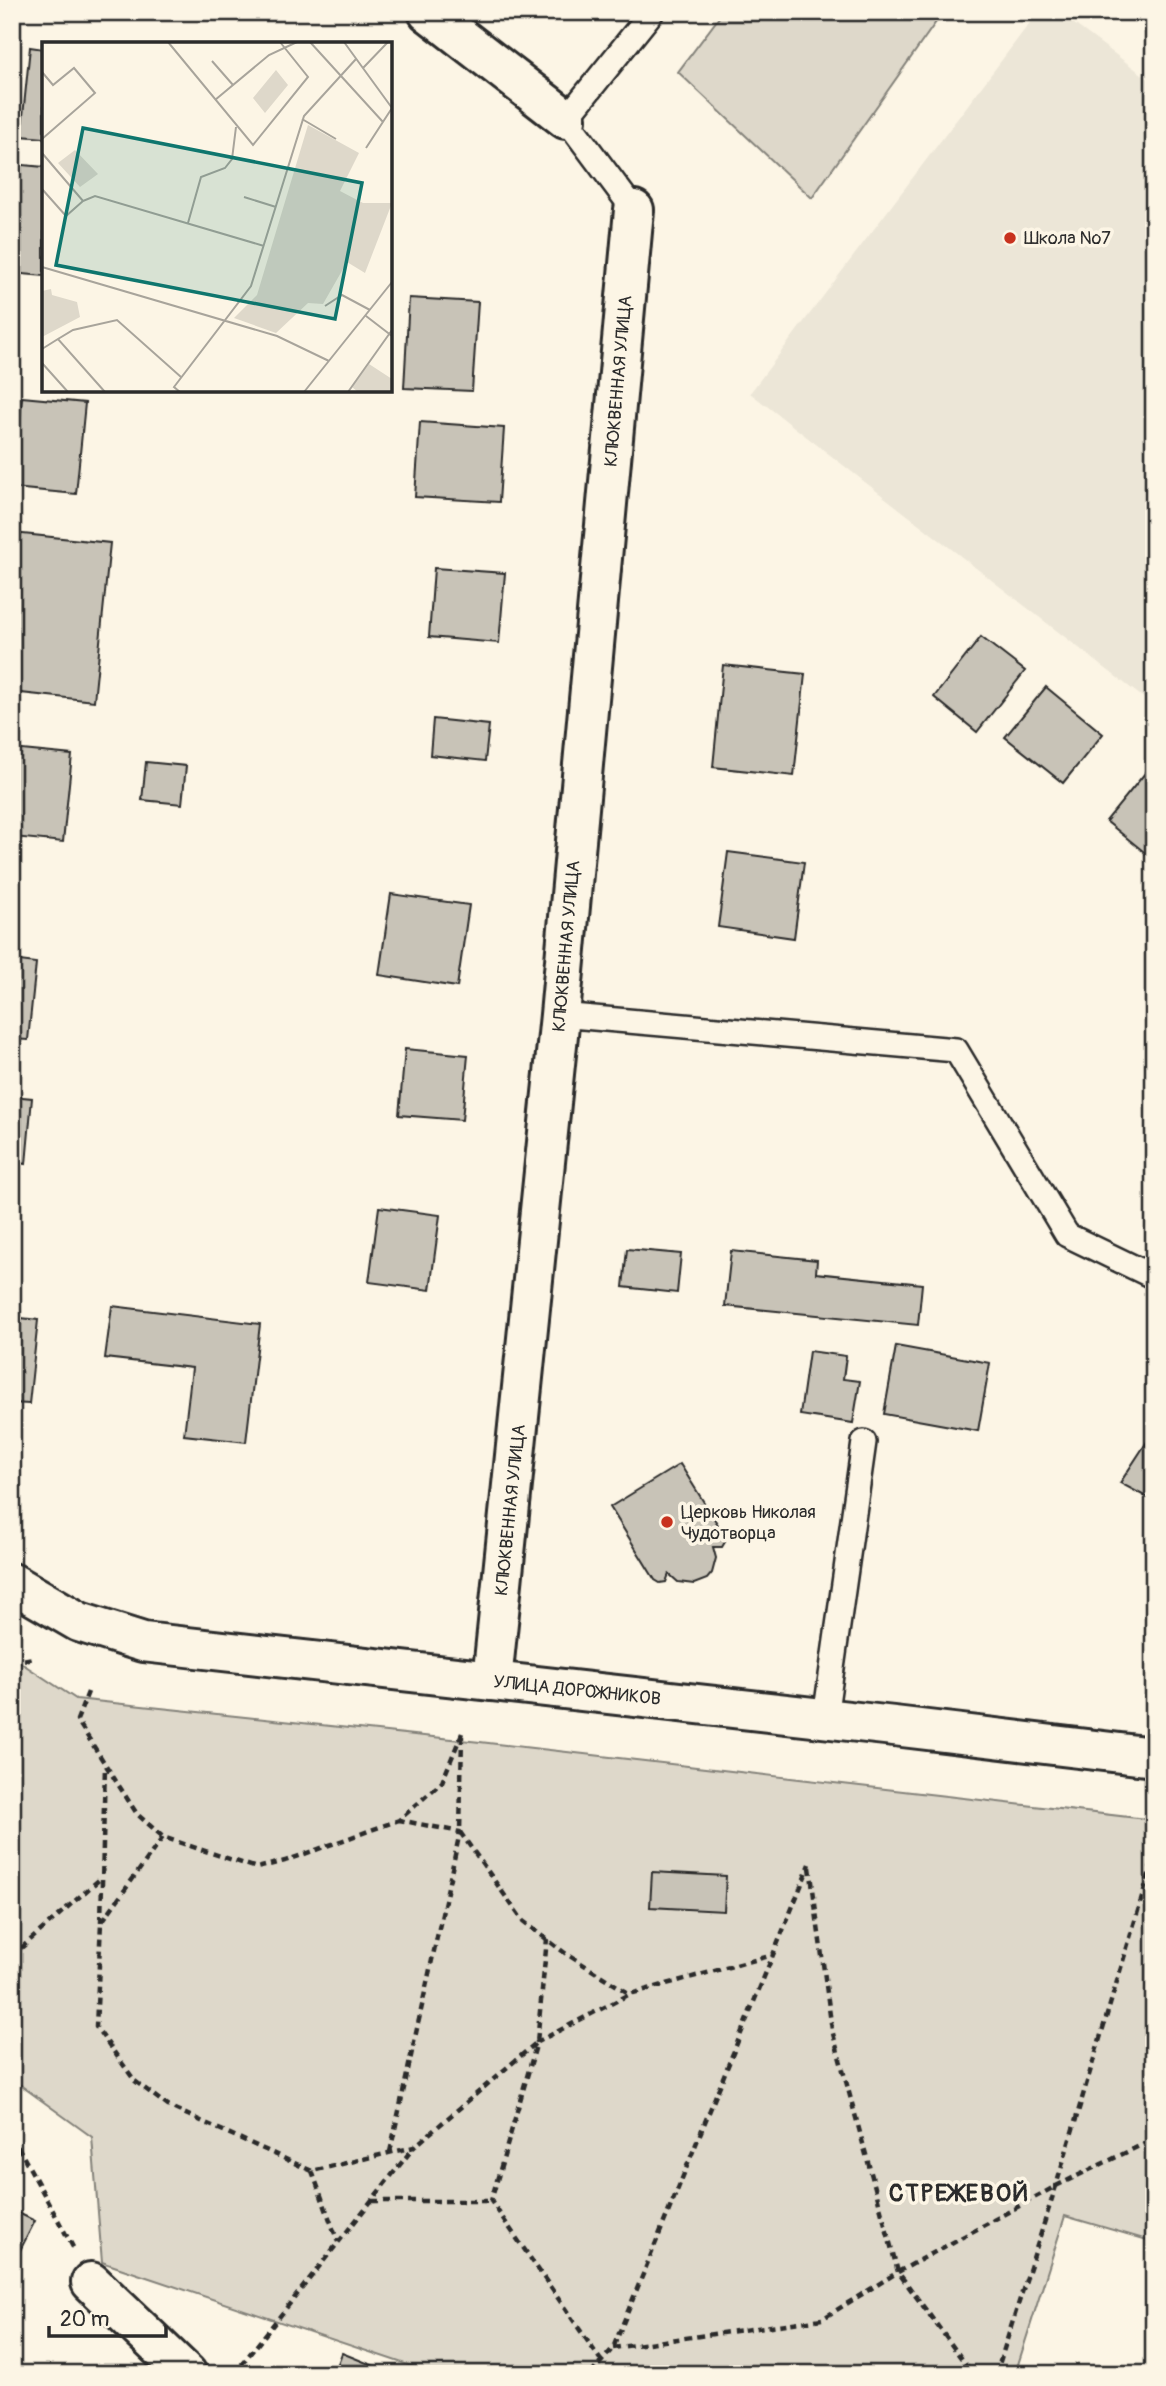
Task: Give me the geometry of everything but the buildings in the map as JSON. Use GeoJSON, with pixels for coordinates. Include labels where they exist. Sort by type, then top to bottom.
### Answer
{"type":"FeatureCollection","features":[{"type":"Feature","properties":{"kind":"street"},"geometry":{"type":"LineString","coordinates":[[428,12],[566,118]]}},
{"type":"Feature","properties":{"kind":"street","name":"КЛЮКВЕННАЯ УЛИЦА"},"geometry":{"type":"LineString","coordinates":[[492,1681],[559,1015],[634,209]]}},
{"type":"Feature","properties":{"kind":"street","name":"УЛИЦА ДОРОЖНИКОВ"},"geometry":{"type":"LineString","coordinates":[[12,1583],[79,1622],[143,1642],[1154,1757]]}},
{"type":"Feature","properties":{"kind":"street"},"geometry":{"type":"LineString","coordinates":[[91,2282],[187,2374]]}},
{"type":"Feature","properties":{"kind":"lane"},"geometry":{"type":"LineString","coordinates":[[634,209],[566,118],[652,12]]}},
{"type":"Feature","properties":{"kind":"lane"},"geometry":{"type":"LineString","coordinates":[[559,1015],[956,1050],[1067,1236],[1154,1277]]}},
{"type":"Feature","properties":{"kind":"lane"},"geometry":{"type":"LineString","coordinates":[[825,1718],[864,1442]]}},
{"type":"Feature","properties":{"kind":"path"},"geometry":{"type":"LineString","coordinates":[[12,1662],[33,1658]]}},
{"type":"Feature","properties":{"kind":"path"},"geometry":{"type":"LineString","coordinates":[[88,1692],[77,1720],[137,1814],[163,1837],[257,1868],[285,1861],[399,1820],[442,1782],[462,1733],[460,1832],[390,2152]]}},
{"type":"Feature","properties":{"kind":"path"},"geometry":{"type":"LineString","coordinates":[[105,1765],[96,2027],[135,2081],[168,2106],[312,2171],[414,2147]]}},
{"type":"Feature","properties":{"kind":"path"},"geometry":{"type":"LineString","coordinates":[[399,1820],[460,1832],[523,1921],[565,1954],[631,1994]]}},
{"type":"Feature","properties":{"kind":"path"},"geometry":{"type":"LineString","coordinates":[[101,1923],[163,1837]]}},
{"type":"Feature","properties":{"kind":"path"},"geometry":{"type":"LineString","coordinates":[[996,2374],[1056,2186],[1154,1857]]}},
{"type":"Feature","properties":{"kind":"path"},"geometry":{"type":"LineString","coordinates":[[591,2374],[613,2348],[810,1864],[831,2030],[898,2272],[973,2374]]}},
{"type":"Feature","properties":{"kind":"path"},"geometry":{"type":"LineString","coordinates":[[12,1956],[102,1877]]}},
{"type":"Feature","properties":{"kind":"path"},"geometry":{"type":"LineString","coordinates":[[491,2201],[537,2042],[547,1939]]}},
{"type":"Feature","properties":{"kind":"path"},"geometry":{"type":"LineString","coordinates":[[234,2374],[414,2147],[537,2042],[631,1994],[773,1955]]}},
{"type":"Feature","properties":{"kind":"path"},"geometry":{"type":"LineString","coordinates":[[12,2136],[91,2282]]}},
{"type":"Feature","properties":{"kind":"path"},"geometry":{"type":"LineString","coordinates":[[613,2348],[822,2319],[898,2272],[1056,2186],[1154,2139]]}},
{"type":"Feature","properties":{"kind":"path"},"geometry":{"type":"LineString","coordinates":[[312,2171],[338,2243]]}},
{"type":"Feature","properties":{"kind":"path"},"geometry":{"type":"LineString","coordinates":[[371,2201],[491,2201]]}},
{"type":"Feature","properties":{"kind":"path"},"geometry":{"type":"LineString","coordinates":[[491,2201],[602,2361]]}},
{"type":"Feature","properties":{"kind":"shaded area"},"geometry":{"type":"Polygon","coordinates":[[[723,12],[943,12],[812,198],[678,72],[723,12]]]}},
{"type":"Feature","properties":{"kind":"shaded area","name":"Школа №7"},"geometry":{"type":"Polygon","coordinates":[[[1038,12],[1058,12],[1154,83],[1154,706],[750,393],[1038,12]]]}},
{"type":"Feature","properties":{"kind":"shaded area"},"geometry":{"type":"Polygon","coordinates":[[[12,1657],[76,1699],[480,1742],[1154,1820],[1154,2242],[1065,2216],[1015,2374],[435,2374],[102,2262],[92,2137],[12,2079],[12,1657]]]}},
{"type":"Feature","properties":{"kind":"place","name":"Школа №7"},"geometry":{"type":"Point","coordinates":[1010,238]}},
{"type":"Feature","properties":{"kind":"place","name":"Церковь Николая Чудотворца"},"geometry":{"type":"Point","coordinates":[667,1522]}},
{"type":"Feature","properties":{"kind":"district","name":"СТРЕЖЕВОЙ"},"geometry":{"type":"Point","coordinates":[959,2193]}}]}
